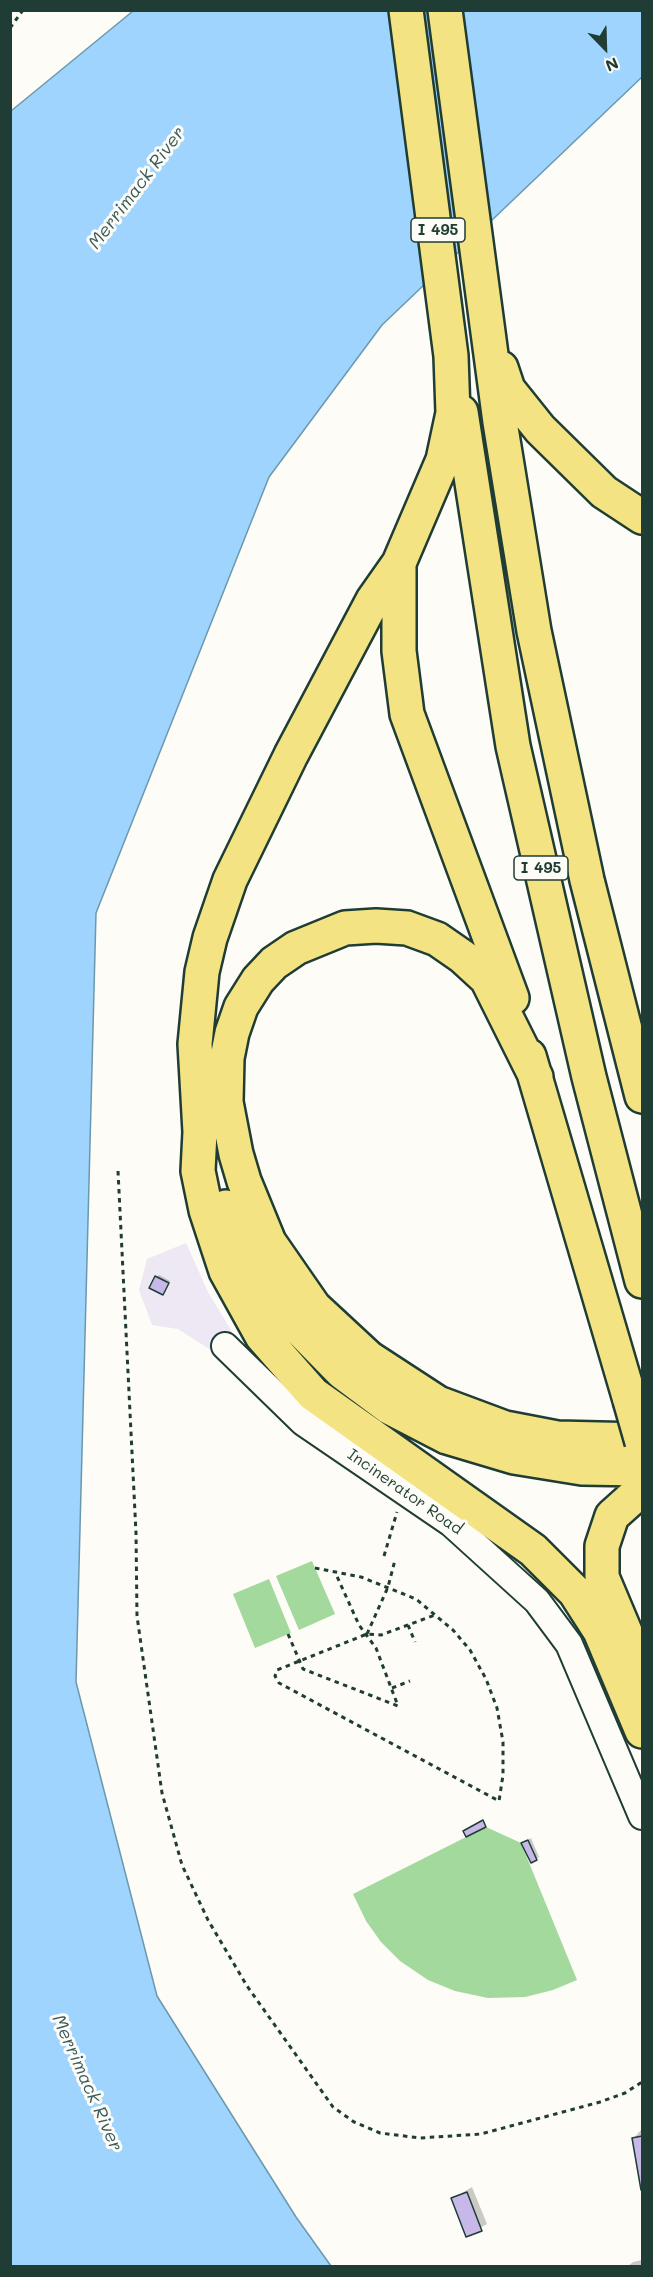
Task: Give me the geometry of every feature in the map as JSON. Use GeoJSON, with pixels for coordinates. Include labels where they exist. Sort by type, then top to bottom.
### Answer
{"type":"FeatureCollection","features":[{"type":"Feature","properties":{"kind":"highway"},"geometry":{"type":"LineString","coordinates":[[408,10],[451,356],[453,413],[443,460],[399,563],[362,620],[291,755],[226,890],[210,938],[202,972],[195,1044],[200,1132],[198,1171],[206,1210],[226,1271],[262,1336],[313,1394],[533,1550],[575,1592],[600,1631],[642,1731]]}},
{"type":"Feature","properties":{"kind":"highway","name":"I 495"},"geometry":{"type":"LineString","coordinates":[[408,10],[466,449],[513,746],[589,1077],[642,1281]]}},
{"type":"Feature","properties":{"kind":"highway"},"geometry":{"type":"LineString","coordinates":[[445,10],[489,330],[508,389],[540,429],[604,492],[642,517]]}},
{"type":"Feature","properties":{"kind":"highway","name":"I 495"},"geometry":{"type":"LineString","coordinates":[[445,10],[500,422],[537,643],[590,892],[642,1096]]}},
{"type":"Feature","properties":{"kind":"highway"},"geometry":{"type":"LineString","coordinates":[[604,492],[616,511],[642,535]]}},
{"type":"Feature","properties":{"kind":"highway"},"geometry":{"type":"LineString","coordinates":[[399,563],[399,651],[407,714],[507,984],[536,1077],[642,1441],[557,1438],[505,1428],[438,1403],[369,1358],[314,1307],[269,1242],[241,1172],[226,1102],[227,1058],[232,1033],[241,1007],[258,980],[274,963],[296,948],[345,928],[376,926],[407,928],[437,939],[463,957],[487,979],[536,1077]]}},
{"type":"Feature","properties":{"kind":"highway"},"geometry":{"type":"LineString","coordinates":[[200,1132],[238,1239],[264,1285],[296,1327],[356,1384],[424,1427],[460,1442],[558,1466],[642,1469]]}},
{"type":"Feature","properties":{"kind":"highway"},"geometry":{"type":"LineString","coordinates":[[642,1489],[612,1516],[602,1546],[602,1577],[642,1672]]}},
{"type":"Feature","properties":{"kind":"street","name":"Incinerator Road"},"geometry":{"type":"LineString","coordinates":[[225,1346],[303,1422],[451,1523],[537,1601],[569,1644],[642,1816]]}},
{"type":"Feature","properties":{"kind":"path"},"geometry":{"type":"LineString","coordinates":[[10,28],[23,10]]}},
{"type":"Feature","properties":{"kind":"path"},"geometry":{"type":"LineString","coordinates":[[118,1171],[136,1533],[137,1617],[162,1792],[182,1865],[208,1920],[247,1986],[333,2107],[354,2122],[380,2133],[420,2138],[481,2133],[600,2102],[625,2093],[642,2082]]}},
{"type":"Feature","properties":{"kind":"path"},"geometry":{"type":"LineString","coordinates":[[384,1557],[400,1504],[411,1495]]}},
{"type":"Feature","properties":{"kind":"path"},"geometry":{"type":"LineString","coordinates":[[367,1634],[388,1587],[395,1560]]}},
{"type":"Feature","properties":{"kind":"path"},"geometry":{"type":"LineString","coordinates":[[315,1568],[388,1587],[416,1599],[453,1630],[470,1650],[486,1679],[497,1708],[502,1743],[503,1775],[499,1801],[279,1683],[275,1676],[278,1670],[367,1634],[381,1635],[435,1615]]}},
{"type":"Feature","properties":{"kind":"path"},"geometry":{"type":"LineString","coordinates":[[288,1634],[303,1669],[398,1706],[376,1648],[359,1625],[335,1572]]}},
{"type":"Feature","properties":{"kind":"path"},"geometry":{"type":"LineString","coordinates":[[408,1625],[415,1642]]}},
{"type":"Feature","properties":{"kind":"path"},"geometry":{"type":"LineString","coordinates":[[392,1689],[410,1681]]}},
{"type":"Feature","properties":{"kind":"shaded area"},"geometry":{"type":"Polygon","coordinates":[[[186,1243],[208,1292],[234,1335],[211,1350],[178,1329],[152,1325],[139,1290],[147,1259],[186,1243]]]}},
{"type":"Feature","properties":{"kind":"green space"},"geometry":{"type":"Polygon","coordinates":[[[312,1561],[335,1614],[299,1630],[276,1576],[312,1561]]]}},
{"type":"Feature","properties":{"kind":"green space"},"geometry":{"type":"Polygon","coordinates":[[[269,1579],[291,1633],[255,1648],[233,1594],[269,1579]]]}},
{"type":"Feature","properties":{"kind":"green space"},"geometry":{"type":"Polygon","coordinates":[[[486,1827],[521,1843],[577,1980],[553,1990],[525,1997],[488,1998],[455,1991],[428,1980],[400,1961],[381,1942],[366,1921],[353,1894],[486,1827]]]}},
{"type":"Feature","properties":{"kind":"water","name":"Merrimack River"},"geometry":{"type":"Polygon","coordinates":[[[133,11],[642,11],[642,77],[382,325],[269,477],[96,913],[76,1682],[157,1996],[296,2217],[331,2266],[11,2266],[11,111],[133,11]]]}},
{"type":"Feature","properties":{"kind":"building"},"geometry":{"type":"Polygon","coordinates":[[[155,1276],[169,1283],[163,1295],[149,1288],[155,1276]]]}},
{"type":"Feature","properties":{"kind":"building"},"geometry":{"type":"Polygon","coordinates":[[[483,1820],[486,1827],[466,1837],[463,1831],[483,1820]]]}},
{"type":"Feature","properties":{"kind":"building"},"geometry":{"type":"Polygon","coordinates":[[[528,1840],[537,1860],[531,1863],[521,1843],[528,1840]]]}},
{"type":"Feature","properties":{"kind":"building"},"geometry":{"type":"Polygon","coordinates":[[[642,2136],[642,2189],[641,2190],[632,2138],[642,2136]]]}},
{"type":"Feature","properties":{"kind":"building"},"geometry":{"type":"Polygon","coordinates":[[[467,2192],[482,2231],[466,2237],[451,2198],[467,2192]]]}}]}
